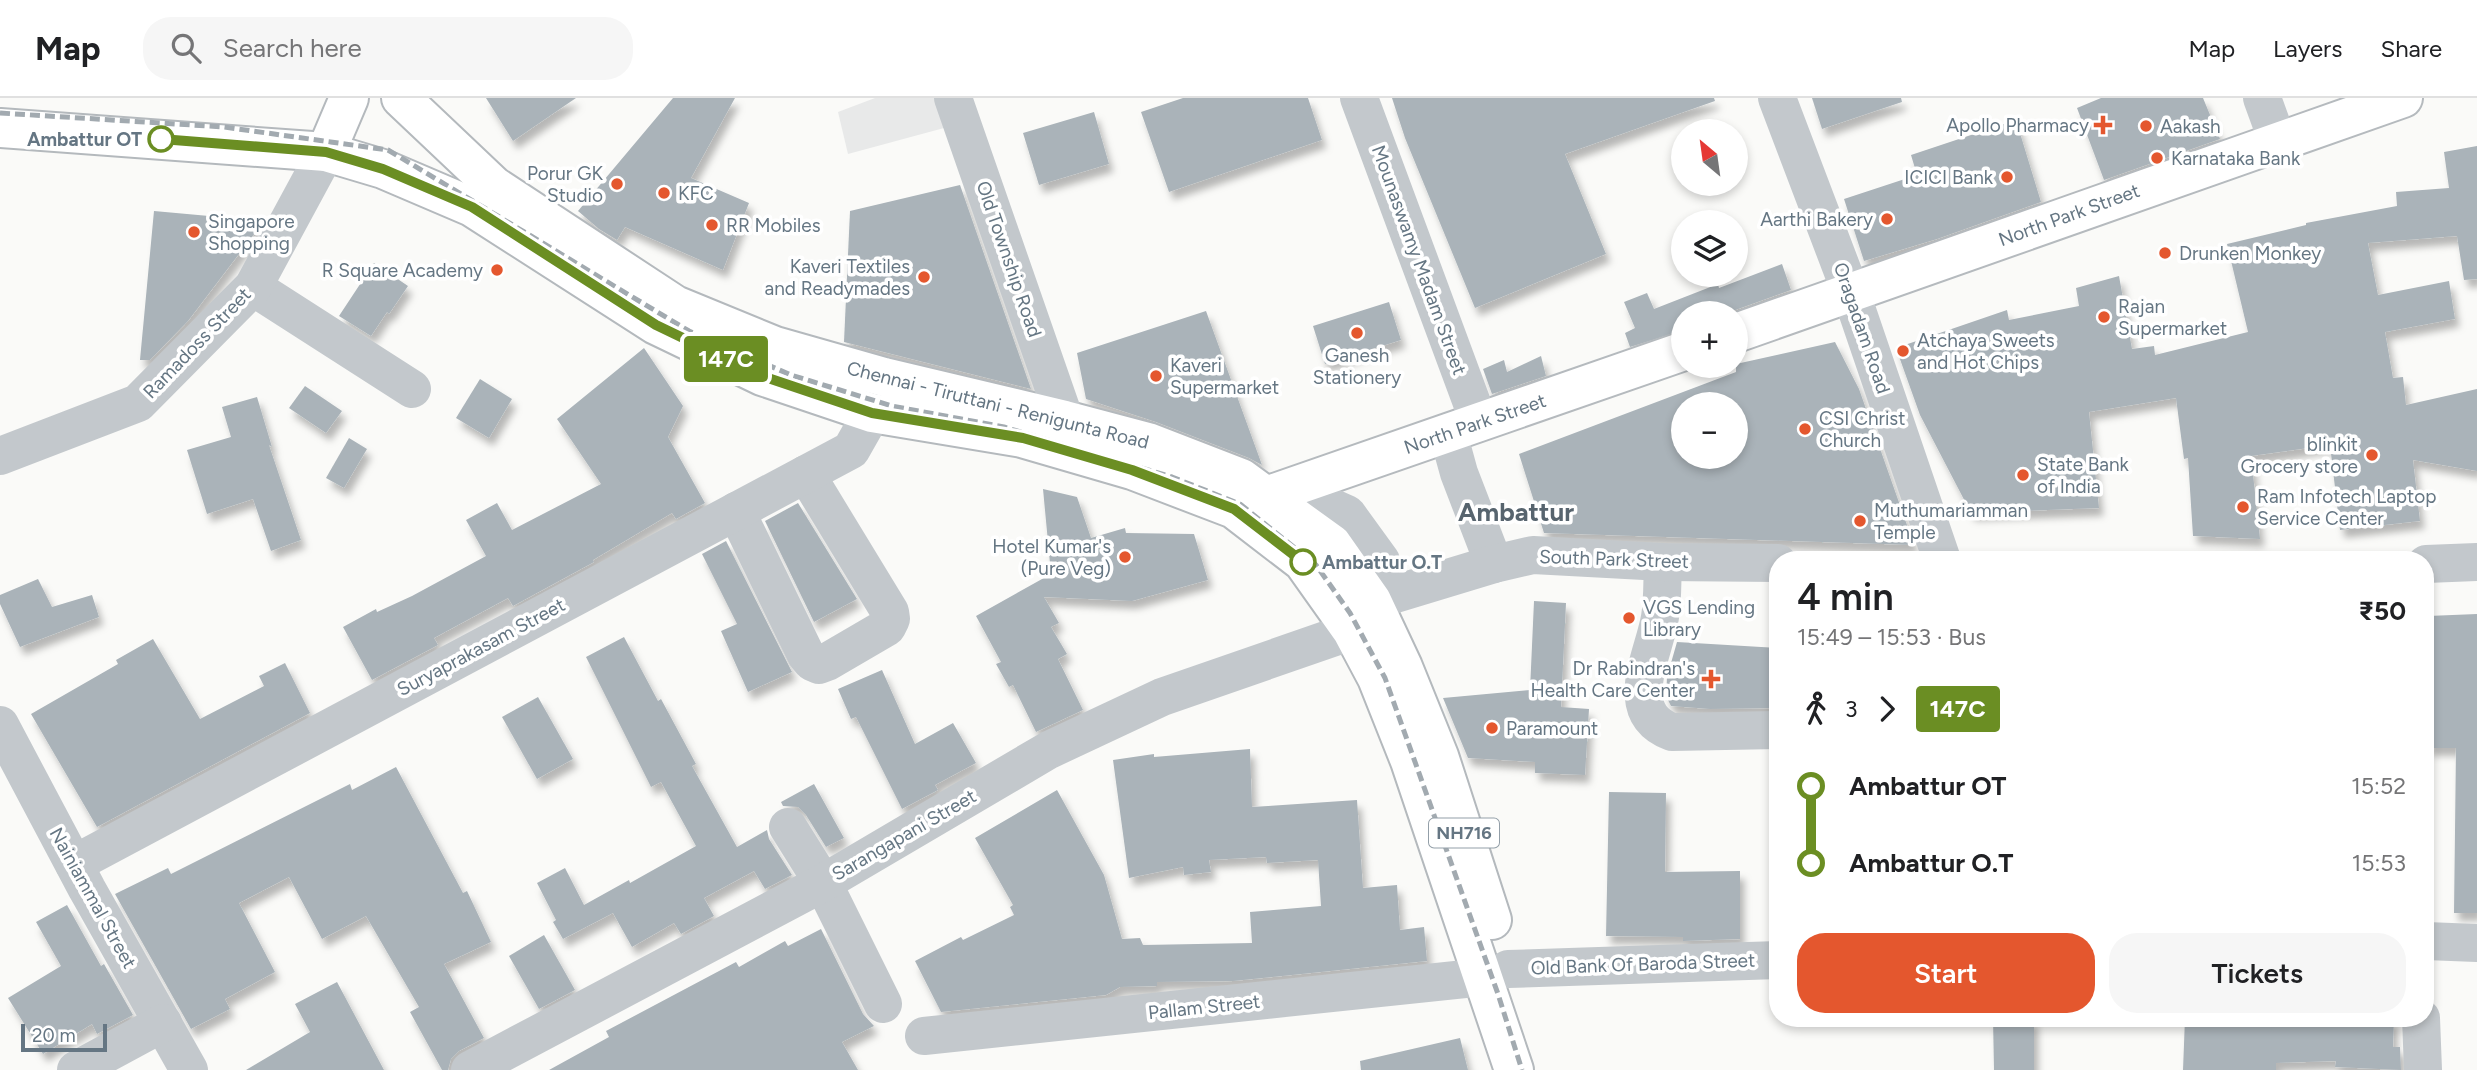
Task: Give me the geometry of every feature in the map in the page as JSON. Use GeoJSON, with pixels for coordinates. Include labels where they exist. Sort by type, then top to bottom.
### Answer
{"type":"FeatureCollection","features":[{"type":"Feature","properties":{"kind":"main road"},"geometry":{"type":"LineString","coordinates":[[326,152],[349,98]]}},
{"type":"Feature","properties":{"kind":"main road","name":"Chennai - Tiruttani - Renigunta Road"},"geometry":{"type":"LineString","coordinates":[[401,98],[494,186],[676,305],[775,346],[884,377],[1148,442],[1241,478],[1332,544],[1362,616]]}},
{"type":"Feature","properties":{"kind":"main road","name":"North Park Street"},"geometry":{"type":"LineString","coordinates":[[1748,329],[2403,98]]}},
{"type":"Feature","properties":{"kind":"main road","name":"Chennai - Tiruttani - Renigunta Road"},"geometry":{"type":"LineString","coordinates":[[0,128],[326,152],[383,169],[472,207],[656,325],[750,370],[872,413],[1023,438],[1132,470],[1234,509],[1303,562],[1362,616],[1403,667],[1439,756],[1496,973],[1514,1070]]}},
{"type":"Feature","properties":{"kind":"main road","name":"North Park Street"},"geometry":{"type":"LineString","coordinates":[[1266,496],[1671,355]]}},
{"type":"Feature","properties":{"kind":"main road","name":"Chennai - Tiruttani - Renigunta Road"},"geometry":{"type":"LineString","coordinates":[[1496,973],[1541,1070]]}},
{"type":"Feature","properties":{"kind":"street","name":"Old Township Road"},"geometry":{"type":"LineString","coordinates":[[953,98],[1065,420]]}},
{"type":"Feature","properties":{"kind":"street","name":"Mounaswamy Madam Street"},"geometry":{"type":"LineString","coordinates":[[1359,98],[1464,427],[1459,472],[1494,564]]}},
{"type":"Feature","properties":{"kind":"street","name":"Oragadam Road"},"geometry":{"type":"LineString","coordinates":[[1777,98],[1851,293],[1939,551]]}},
{"type":"Feature","properties":{"kind":"street"},"geometry":{"type":"LineString","coordinates":[[2262,98],[2278,142]]}},
{"type":"Feature","properties":{"kind":"street","name":"Ramadoss Street"},"geometry":{"type":"LineString","coordinates":[[0,456],[138,403],[253,287],[326,152]]}},
{"type":"Feature","properties":{"kind":"street"},"geometry":{"type":"LineString","coordinates":[[253,287],[412,389]]}},
{"type":"Feature","properties":{"kind":"street","name":"Suryaprakasam Street"},"geometry":{"type":"LineString","coordinates":[[74,864],[851,450],[872,413]]}},
{"type":"Feature","properties":{"kind":"street"},"geometry":{"type":"LineString","coordinates":[[736,511],[806,655],[819,665],[827,662],[887,626],[891,620],[890,612],[806,474]]}},
{"type":"Feature","properties":{"kind":"street","name":"South Park Street"},"geometry":{"type":"LineString","coordinates":[[1362,616],[1494,564],[1533,555],[1663,562],[1769,563]]}},
{"type":"Feature","properties":{"kind":"street"},"geometry":{"type":"LineString","coordinates":[[1663,562],[1660,617],[1643,686],[1647,711],[1659,727],[1672,732],[1769,730]]}},
{"type":"Feature","properties":{"kind":"street"},"geometry":{"type":"LineString","coordinates":[[2434,564],[2477,562]]}},
{"type":"Feature","properties":{"kind":"street","name":"Sarangapani Street"},"geometry":{"type":"LineString","coordinates":[[470,1070],[823,883],[1049,750],[1162,697],[1362,616]]}},
{"type":"Feature","properties":{"kind":"street","name":"Nainiammal Street"},"geometry":{"type":"LineString","coordinates":[[0,726],[189,1070]]}},
{"type":"Feature","properties":{"kind":"street"},"geometry":{"type":"LineString","coordinates":[[788,827],[823,883],[883,1004]]}},
{"type":"Feature","properties":{"kind":"street"},"geometry":{"type":"LineString","coordinates":[[2434,942],[2477,943]]}},
{"type":"Feature","properties":{"kind":"street","name":"Old Bank Of Baroda Street"},"geometry":{"type":"LineString","coordinates":[[1496,973],[1769,960]]}},
{"type":"Feature","properties":{"kind":"street","name":"Pallam Street"},"geometry":{"type":"LineString","coordinates":[[924,1036],[1496,973]]}},
{"type":"Feature","properties":{"kind":"street"},"geometry":{"type":"LineString","coordinates":[[76,1070],[163,1023]]}},
{"type":"Feature","properties":{"kind":"street"},"geometry":{"type":"LineString","coordinates":[[2421,1027],[2423,1070]]}},
{"type":"Feature","properties":{"kind":"shaded area"},"geometry":{"type":"Polygon","coordinates":[[[875,98],[934,98],[944,128],[848,154],[838,112],[875,98]]]}},
{"type":"Feature","properties":{"kind":"building"},"geometry":{"type":"Polygon","coordinates":[[[486,98],[576,98],[513,141],[486,98]]]}},
{"type":"Feature","properties":{"kind":"building"},"geometry":{"type":"Polygon","coordinates":[[[673,98],[735,98],[691,178],[749,203],[723,270],[625,227],[617,240],[578,211],[673,98]]]}},
{"type":"Feature","properties":{"kind":"building"},"geometry":{"type":"Polygon","coordinates":[[[1183,98],[1308,98],[1322,140],[1169,192],[1141,112],[1183,98]]]}},
{"type":"Feature","properties":{"kind":"building"},"geometry":{"type":"Polygon","coordinates":[[[1392,98],[1714,98],[1715,101],[1565,154],[1606,254],[1475,308],[1405,138],[1392,98]]]}},
{"type":"Feature","properties":{"kind":"building"},"geometry":{"type":"Polygon","coordinates":[[[1812,98],[1901,98],[1902,102],[1822,129],[1812,98]]]}},
{"type":"Feature","properties":{"kind":"building"},"geometry":{"type":"Polygon","coordinates":[[[2101,98],[2203,98],[2220,139],[2104,180],[2077,108],[2101,98]]]}},
{"type":"Feature","properties":{"kind":"building"},"geometry":{"type":"Polygon","coordinates":[[[1094,112],[1109,164],[1039,185],[1023,133],[1094,112]]]}},
{"type":"Feature","properties":{"kind":"building"},"geometry":{"type":"Polygon","coordinates":[[[2016,120],[2041,202],[1937,239],[1864,261],[1844,199],[1917,175],[1911,155],[2016,120]]]}},
{"type":"Feature","properties":{"kind":"building"},"geometry":{"type":"Polygon","coordinates":[[[2477,146],[2477,279],[2464,280],[2457,236],[2368,243],[2378,295],[2449,281],[2455,319],[2385,332],[2393,378],[2403,377],[2406,405],[2477,389],[2477,471],[2413,460],[2420,521],[2340,530],[2330,445],[2251,456],[2260,539],[2193,536],[2188,458],[2184,459],[2176,398],[2089,412],[2099,508],[1971,513],[1920,415],[1896,348],[2007,310],[2009,320],[2079,306],[2076,288],[2119,276],[2132,349],[2154,346],[2155,355],[2248,332],[2227,244],[2306,223],[2397,206],[2396,192],[2449,188],[2444,152],[2477,146]]]}},
{"type":"Feature","properties":{"kind":"building","name":"Kaveri Textiles and Readymades"},"geometry":{"type":"Polygon","coordinates":[[[960,185],[1031,389],[844,342],[850,211],[960,185]]]}},
{"type":"Feature","properties":{"kind":"building"},"geometry":{"type":"Polygon","coordinates":[[[154,211],[264,221],[188,321],[150,360],[140,360],[154,211]]]}},
{"type":"Feature","properties":{"kind":"building"},"geometry":{"type":"Polygon","coordinates":[[[374,263],[408,286],[371,336],[339,316],[374,263]]]}},
{"type":"Feature","properties":{"kind":"building"},"geometry":{"type":"Polygon","coordinates":[[[1782,264],[1791,290],[1748,305],[1748,301],[1674,301],[1710,287],[1748,287],[1748,277],[1782,264]]]}},
{"type":"Feature","properties":{"kind":"building"},"geometry":{"type":"Polygon","coordinates":[[[1647,293],[1654,309],[1671,302],[1671,334],[1630,347],[1625,333],[1635,328],[1624,302],[1647,293]]]}},
{"type":"Feature","properties":{"kind":"building","name":"Ganesh Stationery"},"geometry":{"type":"Polygon","coordinates":[[[1389,302],[1401,340],[1325,364],[1313,326],[1389,302]]]}},
{"type":"Feature","properties":{"kind":"building","name":"Kaveri Supermarket"},"geometry":{"type":"Polygon","coordinates":[[[1206,311],[1262,465],[1156,422],[1086,399],[1077,353],[1206,311]]]}},
{"type":"Feature","properties":{"kind":"building","name":"CSI Christ Church"},"geometry":{"type":"Polygon","coordinates":[[[1835,342],[1859,389],[1914,545],[1544,533],[1519,454],[1671,397],[1671,469],[1748,469],[1748,392],[1683,392],[1720,378],[1748,378],[1748,361],[1835,342]]]}},
{"type":"Feature","properties":{"kind":"building"},"geometry":{"type":"Polygon","coordinates":[[[644,348],[683,406],[668,437],[705,503],[676,519],[672,513],[593,560],[594,562],[513,606],[508,598],[434,638],[438,645],[372,680],[343,627],[376,609],[377,612],[412,596],[486,556],[466,520],[497,503],[512,530],[601,484],[557,419],[644,348]]]}},
{"type":"Feature","properties":{"kind":"building"},"geometry":{"type":"Polygon","coordinates":[[[1541,356],[1546,376],[1492,394],[1483,369],[1504,360],[1507,372],[1541,356]]]}},
{"type":"Feature","properties":{"kind":"building"},"geometry":{"type":"Polygon","coordinates":[[[480,379],[512,399],[489,438],[456,418],[480,379]]]}},
{"type":"Feature","properties":{"kind":"building"},"geometry":{"type":"Polygon","coordinates":[[[305,386],[342,411],[326,433],[289,408],[305,386]]]}},
{"type":"Feature","properties":{"kind":"building"},"geometry":{"type":"Polygon","coordinates":[[[257,397],[272,447],[269,445],[301,540],[271,551],[253,499],[207,514],[187,450],[231,437],[222,407],[257,397]]]}},
{"type":"Feature","properties":{"kind":"building"},"geometry":{"type":"Polygon","coordinates":[[[349,438],[367,449],[344,488],[326,478],[349,438]]]}},
{"type":"Feature","properties":{"kind":"building"},"geometry":{"type":"Polygon","coordinates":[[[1043,489],[1077,497],[1091,538],[1125,528],[1126,533],[1194,534],[1208,580],[1132,601],[1044,597],[1059,623],[1051,627],[1067,654],[1058,659],[1083,710],[1036,732],[1013,685],[1009,687],[996,664],[1001,662],[976,616],[1051,574],[1043,489]]]}},
{"type":"Feature","properties":{"kind":"building"},"geometry":{"type":"Polygon","coordinates":[[[798,503],[857,599],[814,622],[765,521],[798,503]]]}},
{"type":"Feature","properties":{"kind":"building"},"geometry":{"type":"Polygon","coordinates":[[[726,541],[792,672],[748,692],[721,631],[737,624],[702,554],[726,541]]]}},
{"type":"Feature","properties":{"kind":"building"},"geometry":{"type":"Polygon","coordinates":[[[38,579],[52,607],[92,595],[99,617],[20,647],[0,604],[0,595],[38,579]]]}},
{"type":"Feature","properties":{"kind":"building"},"geometry":{"type":"Polygon","coordinates":[[[1534,601],[1566,603],[1561,707],[1589,709],[1585,775],[1535,773],[1535,762],[1468,758],[1443,698],[1530,690],[1534,601]]]}},
{"type":"Feature","properties":{"kind":"building"},"geometry":{"type":"Polygon","coordinates":[[[2477,614],[2477,913],[2454,913],[2456,748],[2434,748],[2434,616],[2477,614]]]}},
{"type":"Feature","properties":{"kind":"building"},"geometry":{"type":"Polygon","coordinates":[[[624,637],[696,764],[692,766],[737,847],[767,830],[769,839],[792,875],[765,889],[754,871],[704,898],[714,916],[681,934],[674,923],[632,947],[613,913],[563,939],[537,883],[565,868],[584,905],[696,846],[661,782],[651,787],[586,657],[624,637]]]}},
{"type":"Feature","properties":{"kind":"building"},"geometry":{"type":"Polygon","coordinates":[[[153,639],[200,719],[264,686],[259,676],[285,663],[310,713],[97,827],[31,714],[118,664],[116,660],[153,639]]]}},
{"type":"Feature","properties":{"kind":"building"},"geometry":{"type":"Polygon","coordinates":[[[1677,642],[1769,647],[1769,708],[1710,709],[1671,706],[1666,696],[1667,677],[1677,642]]]}},
{"type":"Feature","properties":{"kind":"building"},"geometry":{"type":"Polygon","coordinates":[[[882,670],[915,744],[953,723],[976,763],[935,785],[938,790],[902,809],[856,717],[851,719],[838,689],[882,670]]]}},
{"type":"Feature","properties":{"kind":"building"},"geometry":{"type":"Polygon","coordinates":[[[538,697],[573,759],[537,779],[502,717],[538,697]]]}},
{"type":"Feature","properties":{"kind":"building"},"geometry":{"type":"Polygon","coordinates":[[[1250,749],[1252,807],[1357,800],[1363,888],[1397,885],[1400,930],[1424,927],[1427,961],[1233,981],[1157,982],[1157,986],[1120,987],[1106,995],[941,1012],[915,961],[961,937],[963,940],[1014,915],[1010,907],[1013,905],[975,838],[1057,790],[1104,875],[1122,939],[1140,938],[1143,945],[1252,943],[1250,912],[1321,906],[1318,860],[1267,863],[1266,857],[1209,860],[1211,872],[1184,875],[1183,867],[1129,878],[1113,760],[1154,754],[1154,757],[1250,749]]]}},
{"type":"Feature","properties":{"kind":"building"},"geometry":{"type":"Polygon","coordinates":[[[396,767],[463,893],[467,891],[491,942],[444,964],[484,1038],[459,1051],[451,1059],[448,1070],[442,1070],[410,1012],[419,1007],[366,916],[322,939],[289,877],[239,903],[275,972],[225,999],[230,1009],[191,1029],[115,894],[168,868],[171,874],[350,784],[352,790],[396,767]]]}},
{"type":"Feature","properties":{"kind":"building"},"geometry":{"type":"Polygon","coordinates":[[[814,784],[844,838],[826,847],[798,807],[783,806],[781,802],[814,784]]]}},
{"type":"Feature","properties":{"kind":"building"},"geometry":{"type":"Polygon","coordinates":[[[1609,792],[1666,793],[1665,872],[1740,871],[1740,939],[1683,941],[1683,937],[1606,936],[1609,792]]]}},
{"type":"Feature","properties":{"kind":"building"},"geometry":{"type":"Polygon","coordinates":[[[67,905],[101,966],[104,964],[133,1015],[97,1034],[92,1024],[43,1054],[8,998],[61,966],[36,922],[67,905]]]}},
{"type":"Feature","properties":{"kind":"building"},"geometry":{"type":"Polygon","coordinates":[[[821,929],[863,1014],[874,1026],[842,1042],[858,1070],[549,1070],[609,1037],[606,1031],[736,962],[739,967],[785,941],[788,946],[821,929]]]}},
{"type":"Feature","properties":{"kind":"building"},"geometry":{"type":"Polygon","coordinates":[[[544,935],[575,990],[539,1009],[509,956],[544,935]]]}},
{"type":"Feature","properties":{"kind":"building"},"geometry":{"type":"Polygon","coordinates":[[[337,982],[384,1070],[246,1070],[310,1032],[295,1004],[337,982]]]}},
{"type":"Feature","properties":{"kind":"building"},"geometry":{"type":"Polygon","coordinates":[[[1993,1027],[2034,1027],[2034,1070],[1994,1070],[1993,1027]]]}},
{"type":"Feature","properties":{"kind":"building"},"geometry":{"type":"Polygon","coordinates":[[[2185,1027],[2394,1027],[2393,1047],[2400,1047],[2401,1070],[2335,1067],[2336,1061],[2276,1063],[2276,1070],[2183,1070],[2185,1027]]]}},
{"type":"Feature","properties":{"kind":"building"},"geometry":{"type":"Polygon","coordinates":[[[1460,1038],[1468,1070],[1361,1070],[1360,1061],[1460,1038]]]}},
{"type":"Feature","properties":{"kind":"railway"},"geometry":{"type":"LineString","coordinates":[[0,113],[224,127],[388,150],[689,331],[791,375],[892,406],[1004,427],[1172,477],[1240,504],[1316,565],[1350,613],[1385,678],[1498,994],[1522,1070]]}},
{"type":"Feature","properties":{"kind":"bus line","name":"147C"},"geometry":{"type":"LineString","coordinates":[[161,139],[326,152],[383,169],[472,207],[656,325],[762,376],[872,413],[1023,438],[1132,470],[1234,509],[1303,562]]}},
{"type":"Feature","properties":{"kind":"place","name":"Apollo Pharmacy"},"geometry":{"type":"Point","coordinates":[2103,125]}},
{"type":"Feature","properties":{"kind":"place","name":"Aakash"},"geometry":{"type":"Point","coordinates":[2146,126]}},
{"type":"Feature","properties":{"kind":"place","name":"Ambattur OT"},"geometry":{"type":"Point","coordinates":[161,139]}},
{"type":"Feature","properties":{"kind":"place","name":"Karnataka Bank"},"geometry":{"type":"Point","coordinates":[2157,158]}},
{"type":"Feature","properties":{"kind":"place","name":"ICICI Bank"},"geometry":{"type":"Point","coordinates":[2007,177]}},
{"type":"Feature","properties":{"kind":"place","name":"Porur GK Studio"},"geometry":{"type":"Point","coordinates":[617,184]}},
{"type":"Feature","properties":{"kind":"place","name":"KFC"},"geometry":{"type":"Point","coordinates":[664,193]}},
{"type":"Feature","properties":{"kind":"place","name":"Aarthi Bakery"},"geometry":{"type":"Point","coordinates":[1887,219]}},
{"type":"Feature","properties":{"kind":"place","name":"RR Mobiles"},"geometry":{"type":"Point","coordinates":[712,225]}},
{"type":"Feature","properties":{"kind":"place","name":"Singapore Shopping"},"geometry":{"type":"Point","coordinates":[194,232]}},
{"type":"Feature","properties":{"kind":"place","name":"Drunken Monkey"},"geometry":{"type":"Point","coordinates":[2165,253]}},
{"type":"Feature","properties":{"kind":"place","name":"R Square Academy"},"geometry":{"type":"Point","coordinates":[497,270]}},
{"type":"Feature","properties":{"kind":"place","name":"Kaveri Textiles and Readymades"},"geometry":{"type":"Point","coordinates":[924,277]}},
{"type":"Feature","properties":{"kind":"place","name":"Rajan Supermarket"},"geometry":{"type":"Point","coordinates":[2104,317]}},
{"type":"Feature","properties":{"kind":"place","name":"Ganesh Stationery"},"geometry":{"type":"Point","coordinates":[1357,333]}},
{"type":"Feature","properties":{"kind":"place","name":"Atchaya Sweets and Hot Chips"},"geometry":{"type":"Point","coordinates":[1903,351]}},
{"type":"Feature","properties":{"kind":"place","name":"Kaveri Supermarket"},"geometry":{"type":"Point","coordinates":[1156,376]}},
{"type":"Feature","properties":{"kind":"place","name":"CSI Christ Church"},"geometry":{"type":"Point","coordinates":[1805,429]}},
{"type":"Feature","properties":{"kind":"place","name":"blinkit Grocery store"},"geometry":{"type":"Point","coordinates":[2372,455]}},
{"type":"Feature","properties":{"kind":"place","name":"State Bank of India"},"geometry":{"type":"Point","coordinates":[2023,475]}},
{"type":"Feature","properties":{"kind":"place","name":"Ram Infotech Laptop Service Center"},"geometry":{"type":"Point","coordinates":[2243,507]}},
{"type":"Feature","properties":{"kind":"place","name":"Muthumariamman Temple"},"geometry":{"type":"Point","coordinates":[1860,521]}},
{"type":"Feature","properties":{"kind":"place","name":"Hotel Kumar's (Pure Veg)"},"geometry":{"type":"Point","coordinates":[1125,557]}},
{"type":"Feature","properties":{"kind":"place","name":"Ambattur O.T"},"geometry":{"type":"Point","coordinates":[1303,562]}},
{"type":"Feature","properties":{"kind":"place","name":"VGS Lending Library"},"geometry":{"type":"Point","coordinates":[1629,618]}},
{"type":"Feature","properties":{"kind":"place","name":"Dr Rabindran's Health Care Center"},"geometry":{"type":"Point","coordinates":[1711,679]}},
{"type":"Feature","properties":{"kind":"place","name":"Paramount"},"geometry":{"type":"Point","coordinates":[1492,728]}},
{"type":"Feature","properties":{"kind":"district","name":"Ambattur"},"geometry":{"type":"Point","coordinates":[1516,512]}}]}
